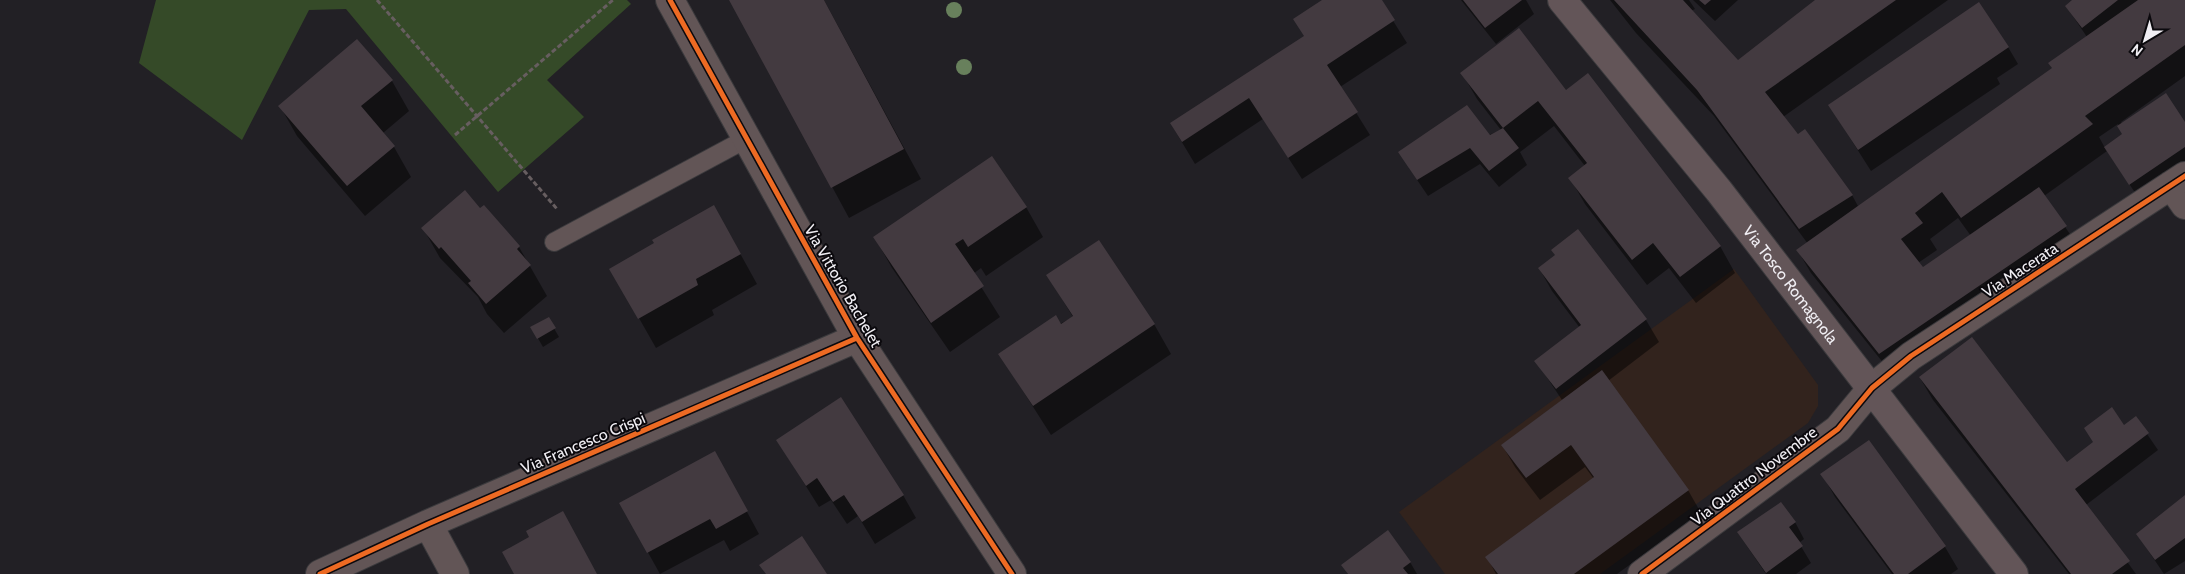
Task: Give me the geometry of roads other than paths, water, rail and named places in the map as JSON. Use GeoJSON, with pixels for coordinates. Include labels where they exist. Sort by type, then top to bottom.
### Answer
{"type":"FeatureCollection","features":[{"type":"Feature","properties":{"kind":"main road","name":"Via Tosco Romagnola"},"geometry":{"type":"LineString","coordinates":[[1562,0],[1719,191],[2014,574]]}},
{"type":"Feature","properties":{"kind":"street","name":"Via Vittorio Bachelet"},"geometry":{"type":"LineString","coordinates":[[670,0],[857,338],[1012,574]]}},
{"type":"Feature","properties":{"kind":"street","name":"Via Macerata"},"geometry":{"type":"LineString","coordinates":[[1872,388],[1911,356],[2180,189]]}},
{"type":"Feature","properties":{"kind":"street","name":"Via Francesco Crispi"},"geometry":{"type":"LineString","coordinates":[[320,574],[428,524],[857,338]]}},
{"type":"Feature","properties":{"kind":"street","name":"Via Quattro Novembre"},"geometry":{"type":"LineString","coordinates":[[1642,574],[1838,429],[1872,388]]}},
{"type":"Feature","properties":{"kind":"street"},"geometry":{"type":"LineString","coordinates":[[428,524],[455,574]]}},
{"type":"Feature","properties":{"kind":"lane"},"geometry":{"type":"LineString","coordinates":[[554,242],[746,139]]}}]}
